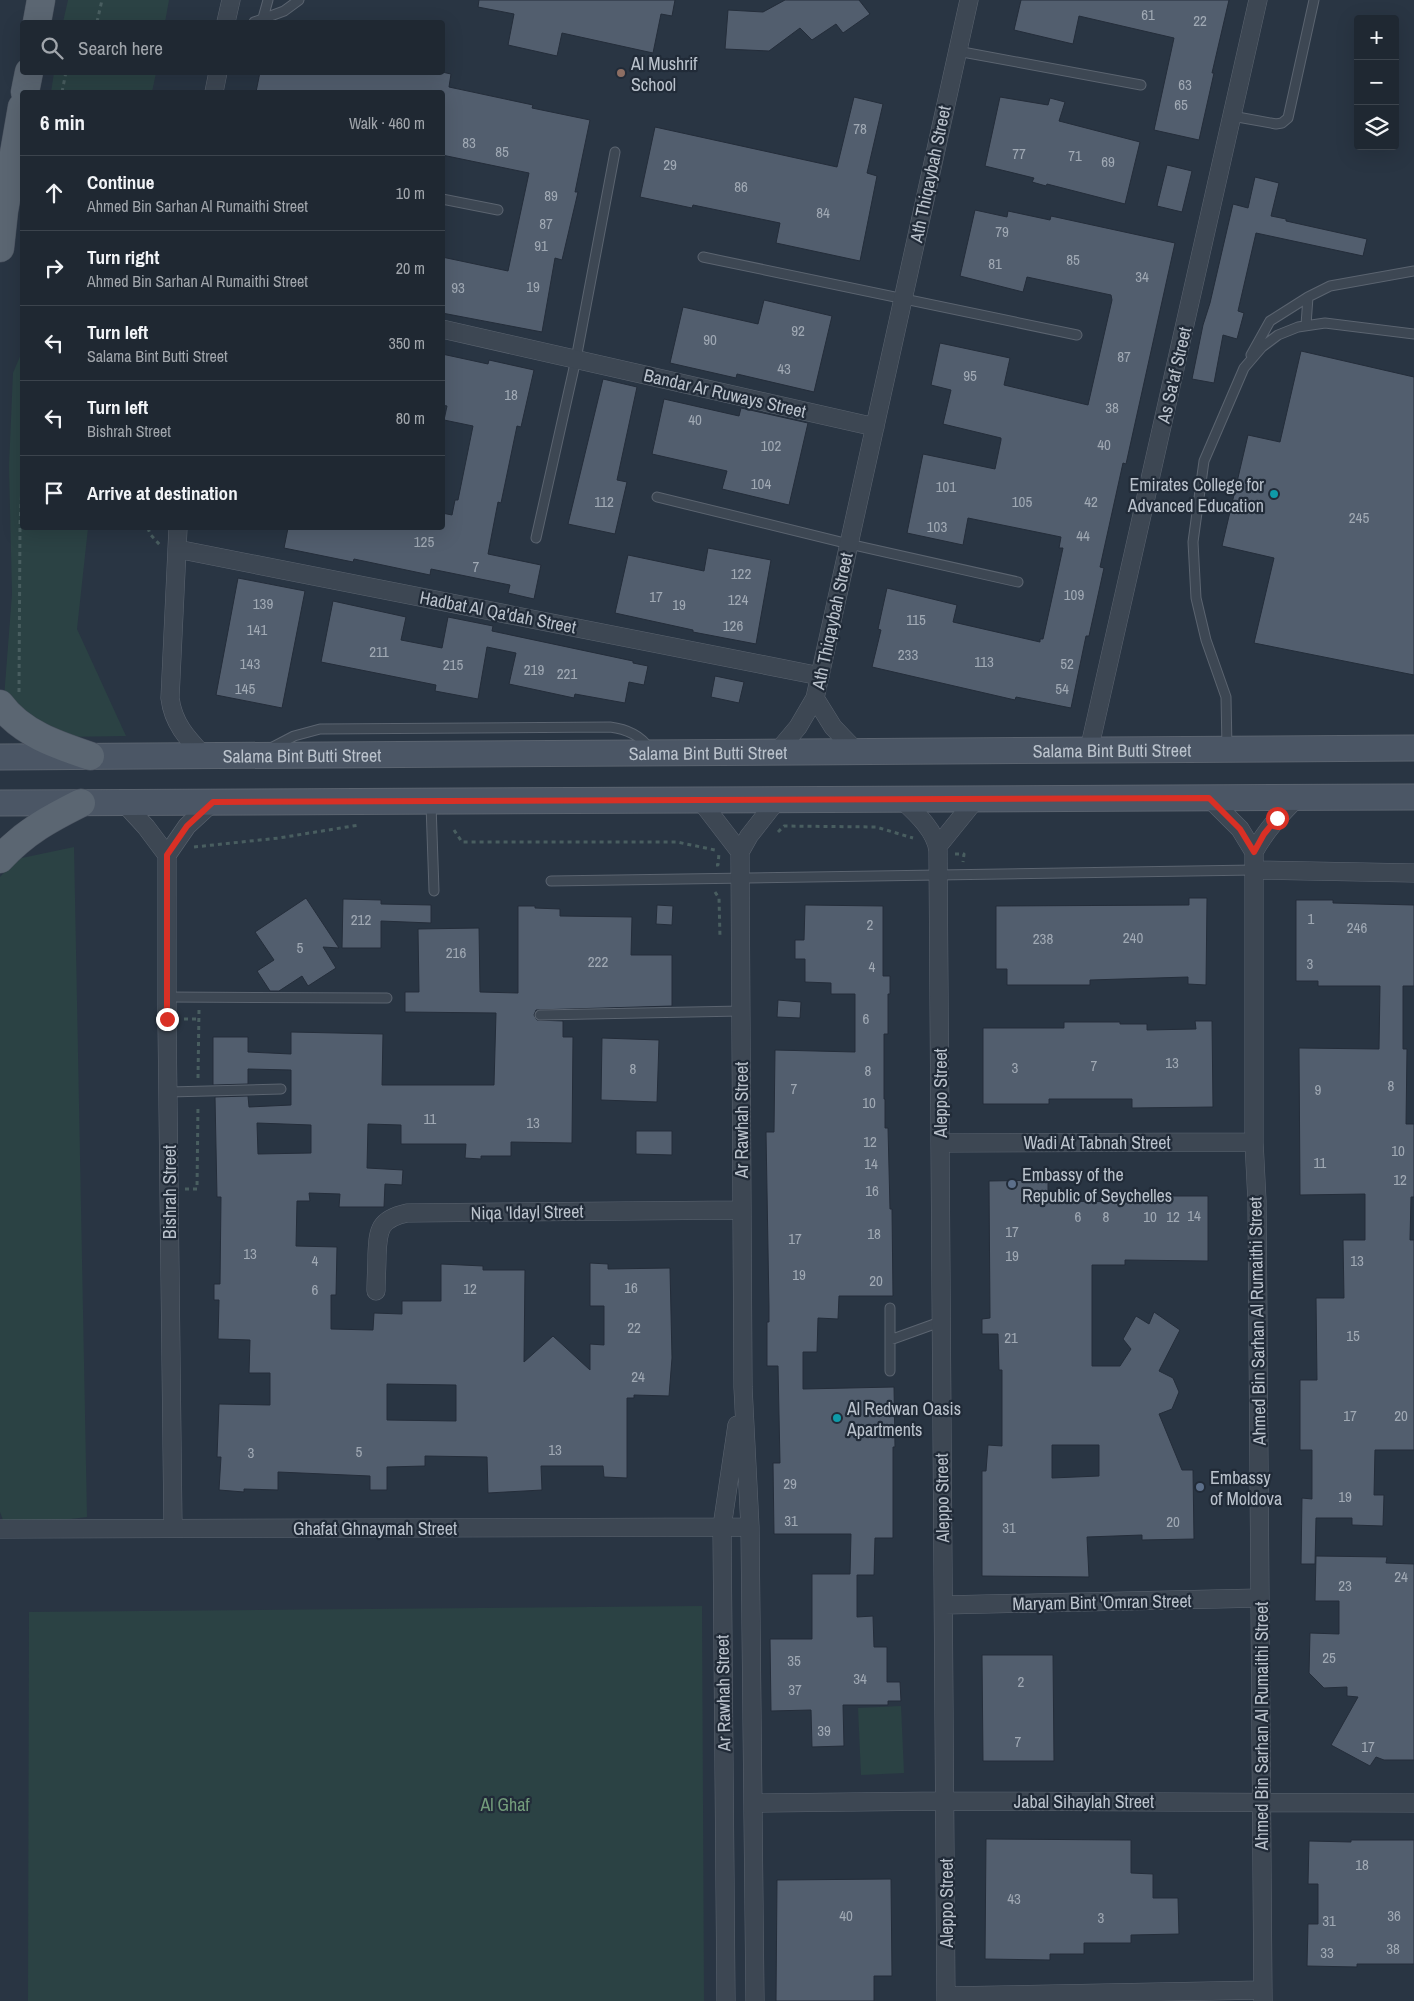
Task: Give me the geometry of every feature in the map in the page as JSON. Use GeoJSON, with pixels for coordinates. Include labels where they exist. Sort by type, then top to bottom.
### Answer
{"type":"FeatureCollection","features":[{"type":"Feature","properties":{"kind":"main road"},"geometry":{"type":"LineString","coordinates":[[37,20],[41,0]]}},
{"type":"Feature","properties":{"kind":"main road"},"geometry":{"type":"LineString","coordinates":[[25,90],[28,75]]}},
{"type":"Feature","properties":{"kind":"main road"},"geometry":{"type":"LineString","coordinates":[[0,248],[4,211],[20,119]]}},
{"type":"Feature","properties":{"kind":"main road"},"geometry":{"type":"LineString","coordinates":[[0,704],[19,722],[41,737],[90,756]]}},
{"type":"Feature","properties":{"kind":"main road","name":"Salama Bint Butti Street"},"geometry":{"type":"LineString","coordinates":[[0,756],[1414,748]]}},
{"type":"Feature","properties":{"kind":"main road"},"geometry":{"type":"LineString","coordinates":[[0,803],[1414,797]]}},
{"type":"Feature","properties":{"kind":"main road"},"geometry":{"type":"LineString","coordinates":[[0,858],[36,826],[81,803]]}},
{"type":"Feature","properties":{"kind":"street"},"geometry":{"type":"LineString","coordinates":[[226,20],[231,0]]}},
{"type":"Feature","properties":{"kind":"street","name":"Ath Thiqaybah Street"},"geometry":{"type":"LineString","coordinates":[[777,752],[798,727],[815,698],[969,0]]}},
{"type":"Feature","properties":{"kind":"street","name":"As Sa'af Street"},"geometry":{"type":"LineString","coordinates":[[1089,750],[1258,0]]}},
{"type":"Feature","properties":{"kind":"street"},"geometry":{"type":"LineString","coordinates":[[214,90],[217,75]]}},
{"type":"Feature","properties":{"kind":"street","name":"Bandar Ar Ruways Street"},"geometry":{"type":"LineString","coordinates":[[445,330],[875,426]]}},
{"type":"Feature","properties":{"kind":"street"},"geometry":{"type":"LineString","coordinates":[[177,530],[170,549],[170,698],[172,710],[180,729],[203,755]]}},
{"type":"Feature","properties":{"kind":"street","name":"Hadbat Al Qa'dah Street"},"geometry":{"type":"LineString","coordinates":[[170,549],[820,676]]}},
{"type":"Feature","properties":{"kind":"street","name":"Ath Thiqaybah Street"},"geometry":{"type":"LineString","coordinates":[[815,698],[833,727],[856,751]]}},
{"type":"Feature","properties":{"kind":"street"},"geometry":{"type":"LineString","coordinates":[[1209,798],[1240,829],[1254,852],[1264,834],[1298,797]]}},
{"type":"Feature","properties":{"kind":"street"},"geometry":{"type":"LineString","coordinates":[[902,800],[923,821],[938,846],[976,799]]}},
{"type":"Feature","properties":{"kind":"street"},"geometry":{"type":"LineString","coordinates":[[700,800],[740,852],[749,836],[778,800]]}},
{"type":"Feature","properties":{"kind":"street"},"geometry":{"type":"LineString","coordinates":[[123,802],[146,827],[167,855],[187,826],[213,802]]}},
{"type":"Feature","properties":{"kind":"street","name":"Aleppo Street"},"geometry":{"type":"LineString","coordinates":[[938,846],[946,1999]]}},
{"type":"Feature","properties":{"kind":"street","name":"Ar Rawhah Street"},"geometry":{"type":"LineString","coordinates":[[740,852],[743,1388],[750,1527],[755,2001]]}},
{"type":"Feature","properties":{"kind":"street","name":"Ahmed Bin Sarhan Al Rumaithi Street"},"geometry":{"type":"LineString","coordinates":[[1254,852],[1254,1142],[1257,1201],[1263,1995]]}},
{"type":"Feature","properties":{"kind":"street","name":"Bishrah Street"},"geometry":{"type":"LineString","coordinates":[[167,855],[166,997],[169,1092],[172,1528]]}},
{"type":"Feature","properties":{"kind":"street"},"geometry":{"type":"LineString","coordinates":[[1254,870],[1414,873]]}},
{"type":"Feature","properties":{"kind":"street","name":"Wadi At Tabnah Street"},"geometry":{"type":"LineString","coordinates":[[940,1143],[1254,1142]]}},
{"type":"Feature","properties":{"kind":"street","name":"Niqa 'Idayl Street"},"geometry":{"type":"LineString","coordinates":[[376,1290],[378,1233],[387,1220],[395,1216],[407,1214],[742,1210]]}},
{"type":"Feature","properties":{"kind":"street","name":"Ar Rawhah Street"},"geometry":{"type":"LineString","coordinates":[[726,2001],[722,1527],[743,1388]]}},
{"type":"Feature","properties":{"kind":"street","name":"Ghafat Ghnaymah Street"},"geometry":{"type":"LineString","coordinates":[[0,1529],[750,1527]]}},
{"type":"Feature","properties":{"kind":"street","name":"Maryam Bint 'Omran Street"},"geometry":{"type":"LineString","coordinates":[[944,1605],[1260,1598]]}},
{"type":"Feature","properties":{"kind":"street","name":"Jabal Sihaylah Street"},"geometry":{"type":"LineString","coordinates":[[753,1803],[945,1801],[1414,1803]]}},
{"type":"Feature","properties":{"kind":"street"},"geometry":{"type":"LineString","coordinates":[[946,1999],[1263,1995]]}},
{"type":"Feature","properties":{"kind":"lane"},"geometry":{"type":"LineString","coordinates":[[263,18],[268,0]]}},
{"type":"Feature","properties":{"kind":"lane"},"geometry":{"type":"LineString","coordinates":[[258,20],[290,8],[299,0]]}},
{"type":"Feature","properties":{"kind":"lane"},"geometry":{"type":"LineString","coordinates":[[1232,116],[1276,124],[1282,123],[1288,118],[1314,0]]}},
{"type":"Feature","properties":{"kind":"lane"},"geometry":{"type":"LineString","coordinates":[[957,51],[1141,85]]}},
{"type":"Feature","properties":{"kind":"lane"},"geometry":{"type":"LineString","coordinates":[[536,538],[576,359],[615,152]]}},
{"type":"Feature","properties":{"kind":"lane"},"geometry":{"type":"LineString","coordinates":[[445,200],[498,210]]}},
{"type":"Feature","properties":{"kind":"lane"},"geometry":{"type":"LineString","coordinates":[[703,257],[1077,335]]}},
{"type":"Feature","properties":{"kind":"lane"},"geometry":{"type":"LineString","coordinates":[[1226,749],[1226,697],[1206,640],[1196,598],[1193,542],[1204,462],[1244,368],[1270,321],[1308,297],[1330,286],[1414,271]]}},
{"type":"Feature","properties":{"kind":"lane"},"geometry":{"type":"LineString","coordinates":[[1306,325],[1308,297]]}},
{"type":"Feature","properties":{"kind":"lane"},"geometry":{"type":"LineString","coordinates":[[1244,368],[1262,348],[1278,335],[1298,326],[1325,323],[1414,334]]}},
{"type":"Feature","properties":{"kind":"lane","name":"Ath Thiqaybah Street"},"geometry":{"type":"LineString","coordinates":[[657,497],[849,544],[1018,582]]}},
{"type":"Feature","properties":{"kind":"lane"},"geometry":{"type":"LineString","coordinates":[[430,801],[434,891]]}},
{"type":"Feature","properties":{"kind":"lane"},"geometry":{"type":"LineString","coordinates":[[551,881],[1254,870]]}},
{"type":"Feature","properties":{"kind":"lane"},"geometry":{"type":"LineString","coordinates":[[166,997],[387,998]]}},
{"type":"Feature","properties":{"kind":"lane"},"geometry":{"type":"LineString","coordinates":[[540,1015],[741,1011]]}},
{"type":"Feature","properties":{"kind":"lane"},"geometry":{"type":"LineString","coordinates":[[169,1092],[281,1089]]}},
{"type":"Feature","properties":{"kind":"lane"},"geometry":{"type":"LineString","coordinates":[[890,1308],[890,1371]]}},
{"type":"Feature","properties":{"kind":"lane"},"geometry":{"type":"LineString","coordinates":[[890,1340],[940,1322]]}},
{"type":"Feature","properties":{"kind":"path"},"geometry":{"type":"LineString","coordinates":[[97,20],[102,0]]}},
{"type":"Feature","properties":{"kind":"path"},"geometry":{"type":"LineString","coordinates":[[62,90],[65,75]]}},
{"type":"Feature","properties":{"kind":"path"},"geometry":{"type":"LineString","coordinates":[[19,722],[20,524]]}},
{"type":"Feature","properties":{"kind":"path"},"geometry":{"type":"LineString","coordinates":[[149,530],[150,534],[170,549]]}},
{"type":"Feature","properties":{"kind":"path"},"geometry":{"type":"LineString","coordinates":[[192,847],[279,838],[367,825]]}},
{"type":"Feature","properties":{"kind":"path"},"geometry":{"type":"LineString","coordinates":[[772,837],[784,826],[876,827],[914,839]]}},
{"type":"Feature","properties":{"kind":"path"},"geometry":{"type":"LineString","coordinates":[[454,830],[462,842],[677,842],[718,851]]}},
{"type":"Feature","properties":{"kind":"path"},"geometry":{"type":"LineString","coordinates":[[911,834],[918,846]]}},
{"type":"Feature","properties":{"kind":"green space"},"geometry":{"type":"Polygon","coordinates":[[[68,0],[169,0],[165,20],[63,20],[68,0]]]}},
{"type":"Feature","properties":{"kind":"green space"},"geometry":{"type":"Polygon","coordinates":[[[54,75],[156,75],[152,90],[51,90],[54,75]]]}},
{"type":"Feature","properties":{"kind":"green space"},"geometry":{"type":"Polygon","coordinates":[[[20,357],[20,530],[88,530],[77,629],[126,736],[62,737],[4,698],[12,594],[9,466],[13,373],[20,357]]]}},
{"type":"Feature","properties":{"kind":"green space"},"geometry":{"type":"Polygon","coordinates":[[[74,847],[87,1517],[47,1522],[3,1520],[0,1512],[0,877],[17,859],[74,847]]]}},
{"type":"Feature","properties":{"kind":"green space","name":"Al Ghaf"},"geometry":{"type":"Polygon","coordinates":[[[702,1606],[704,2001],[28,2001],[29,1612],[702,1606]]]}},
{"type":"Feature","properties":{"kind":"green space"},"geometry":{"type":"Polygon","coordinates":[[[901,1706],[904,1773],[861,1775],[858,1708],[901,1706]]]}},
{"type":"Feature","properties":{"kind":"building"},"geometry":{"type":"Polygon","coordinates":[[[479,0],[675,0],[672,16],[661,14],[653,53],[562,33],[557,56],[508,45],[514,14],[478,7],[479,0]]]}},
{"type":"Feature","properties":{"kind":"building"},"geometry":{"type":"Polygon","coordinates":[[[785,0],[859,0],[870,14],[843,33],[836,24],[812,40],[800,28],[769,51],[725,49],[728,10],[763,12],[785,0]]]}},
{"type":"Feature","properties":{"kind":"building"},"geometry":{"type":"Polygon","coordinates":[[[1021,0],[1229,0],[1199,140],[1154,130],[1174,38],[1079,16],[1073,44],[1014,30],[1021,0]]]}},
{"type":"Feature","properties":{"kind":"building"},"geometry":{"type":"Polygon","coordinates":[[[445,73],[451,74],[449,87],[533,105],[532,108],[590,120],[575,192],[578,192],[562,260],[555,258],[542,332],[445,314],[445,258],[508,271],[529,173],[445,156],[445,90],[256,90],[259,75],[445,75],[445,73]]]}},
{"type":"Feature","properties":{"kind":"building"},"geometry":{"type":"Polygon","coordinates":[[[854,97],[883,104],[867,173],[877,176],[860,261],[776,243],[780,223],[693,205],[692,208],[640,197],[655,127],[837,167],[854,97]]]}},
{"type":"Feature","properties":{"kind":"building"},"geometry":{"type":"Polygon","coordinates":[[[1000,97],[1048,105],[1050,98],[1065,102],[1059,121],[1140,142],[1125,204],[1047,184],[1046,186],[1032,182],[1034,178],[985,166],[1000,97]]]}},
{"type":"Feature","properties":{"kind":"building"},"geometry":{"type":"Polygon","coordinates":[[[1167,165],[1192,171],[1182,212],[1157,206],[1167,165]]]}},
{"type":"Feature","properties":{"kind":"building"},"geometry":{"type":"Polygon","coordinates":[[[1255,177],[1279,183],[1271,216],[1367,239],[1363,256],[1256,233],[1238,311],[1244,313],[1237,339],[1223,335],[1214,383],[1192,379],[1203,325],[1210,303],[1233,204],[1248,208],[1255,177]]]}},
{"type":"Feature","properties":{"kind":"building"},"geometry":{"type":"Polygon","coordinates":[[[975,210],[1007,217],[1008,211],[1050,220],[1051,216],[1175,243],[1126,464],[1123,463],[1100,567],[1104,568],[1089,636],[1086,636],[1071,708],[1016,697],[1015,700],[872,667],[881,630],[878,629],[887,588],[957,605],[953,622],[1040,642],[1040,639],[1043,639],[1063,548],[1059,548],[1061,537],[968,518],[963,545],[907,533],[923,454],[995,469],[1001,440],[1001,438],[943,424],[951,390],[931,385],[940,343],[1010,358],[1004,385],[1088,405],[1112,300],[1111,295],[1027,277],[1023,292],[960,276],[975,210]]]}},
{"type":"Feature","properties":{"kind":"building"},"geometry":{"type":"Polygon","coordinates":[[[764,300],[832,316],[814,392],[737,374],[736,378],[670,363],[683,307],[758,324],[764,300]]]}},
{"type":"Feature","properties":{"kind":"building","name":"Emirates College for Advanced Education"},"geometry":{"type":"Polygon","coordinates":[[[1301,351],[1414,377],[1414,675],[1254,643],[1274,558],[1222,546],[1248,435],[1280,442],[1301,351]]]}},
{"type":"Feature","properties":{"kind":"building"},"geometry":{"type":"Polygon","coordinates":[[[445,355],[488,364],[489,360],[534,370],[521,427],[517,426],[501,503],[498,502],[488,554],[541,565],[534,599],[508,593],[510,585],[431,569],[430,575],[354,559],[353,562],[284,548],[288,530],[445,530],[445,514],[452,515],[455,500],[458,500],[473,426],[445,420],[447,406],[445,406],[445,355]]]}},
{"type":"Feature","properties":{"kind":"building"},"geometry":{"type":"Polygon","coordinates":[[[603,379],[637,387],[617,480],[627,482],[615,534],[568,524],[603,379]]]}},
{"type":"Feature","properties":{"kind":"building"},"geometry":{"type":"Polygon","coordinates":[[[664,399],[739,416],[741,408],[808,423],[789,505],[722,489],[727,471],[652,454],[664,399]]]}},
{"type":"Feature","properties":{"kind":"building"},"geometry":{"type":"Polygon","coordinates":[[[708,548],[771,560],[756,644],[693,632],[693,630],[615,613],[628,555],[704,571],[708,548]]]}},
{"type":"Feature","properties":{"kind":"building"},"geometry":{"type":"Polygon","coordinates":[[[238,578],[305,591],[282,708],[216,695],[238,578]]]}},
{"type":"Feature","properties":{"kind":"building"},"geometry":{"type":"Polygon","coordinates":[[[333,601],[406,617],[401,640],[442,648],[448,617],[493,626],[492,631],[633,661],[633,663],[648,666],[644,685],[629,682],[625,703],[575,694],[574,698],[509,684],[516,653],[487,647],[478,699],[435,691],[436,685],[321,662],[333,601]]]}},
{"type":"Feature","properties":{"kind":"building"},"geometry":{"type":"Polygon","coordinates":[[[715,676],[744,682],[739,703],[711,697],[715,676]]]}},
{"type":"Feature","properties":{"kind":"building"},"geometry":{"type":"Polygon","coordinates":[[[306,898],[339,948],[323,947],[336,968],[308,986],[302,976],[279,991],[270,991],[257,971],[274,960],[255,932],[306,898]]]}},
{"type":"Feature","properties":{"kind":"building"},"geometry":{"type":"Polygon","coordinates":[[[1189,898],[1207,898],[1206,985],[1188,984],[1188,977],[1090,980],[1090,985],[1007,985],[1007,969],[996,969],[996,906],[1189,905],[1189,898]]]}},
{"type":"Feature","properties":{"kind":"building"},"geometry":{"type":"Polygon","coordinates":[[[343,899],[381,900],[381,904],[431,905],[431,923],[381,921],[381,948],[342,948],[343,899]]]}},
{"type":"Feature","properties":{"kind":"building"},"geometry":{"type":"Polygon","coordinates":[[[1296,900],[1333,900],[1333,903],[1414,905],[1414,986],[1403,986],[1403,1049],[1407,1049],[1406,1124],[1414,1124],[1414,1197],[1411,1197],[1410,1240],[1414,1240],[1414,1450],[1375,1450],[1374,1495],[1384,1495],[1383,1526],[1352,1525],[1352,1518],[1316,1518],[1315,1564],[1301,1564],[1302,1498],[1312,1499],[1312,1450],[1300,1450],[1300,1380],[1317,1380],[1316,1298],[1344,1298],[1343,1240],[1365,1240],[1365,1194],[1300,1195],[1299,1048],[1379,1049],[1380,986],[1318,986],[1318,981],[1296,981],[1296,900]]]}},
{"type":"Feature","properties":{"kind":"building"},"geometry":{"type":"Polygon","coordinates":[[[657,905],[673,906],[672,925],[656,924],[657,905]]]}},
{"type":"Feature","properties":{"kind":"building"},"geometry":{"type":"Polygon","coordinates":[[[805,905],[883,906],[883,976],[890,976],[888,1034],[884,1034],[884,1099],[885,1128],[888,1128],[890,1209],[892,1209],[893,1296],[839,1296],[838,1319],[818,1318],[817,1352],[803,1352],[803,1389],[894,1387],[893,1538],[875,1538],[874,1575],[857,1575],[857,1617],[873,1616],[874,1647],[887,1647],[887,1682],[900,1682],[901,1701],[888,1701],[888,1705],[843,1705],[844,1746],[812,1747],[811,1710],[771,1711],[770,1639],[812,1639],[812,1574],[850,1574],[851,1534],[774,1534],[773,1463],[780,1463],[778,1366],[767,1366],[769,1307],[766,1132],[774,1132],[775,1050],[855,1052],[855,994],[831,994],[831,983],[805,982],[805,959],[795,959],[795,940],[804,940],[805,905]]]}},
{"type":"Feature","properties":{"kind":"building"},"geometry":{"type":"Polygon","coordinates":[[[518,906],[560,909],[560,916],[632,917],[631,955],[672,955],[672,1006],[536,1010],[534,1015],[537,1020],[563,1021],[563,1037],[573,1037],[572,1143],[511,1142],[511,1156],[481,1156],[481,1159],[465,1158],[466,1144],[401,1144],[401,1125],[368,1124],[367,1168],[403,1170],[402,1185],[385,1184],[384,1207],[339,1207],[340,1194],[309,1193],[310,1201],[297,1201],[296,1246],[337,1247],[336,1295],[331,1295],[331,1329],[373,1330],[374,1313],[402,1314],[402,1301],[441,1301],[441,1264],[483,1266],[483,1270],[525,1270],[524,1362],[553,1336],[590,1370],[590,1344],[604,1345],[604,1306],[590,1306],[590,1263],[608,1264],[608,1269],[670,1268],[672,1358],[669,1396],[634,1395],[634,1398],[627,1398],[627,1478],[604,1477],[603,1466],[541,1466],[542,1490],[488,1493],[487,1457],[425,1456],[425,1466],[387,1467],[387,1490],[370,1490],[370,1476],[278,1472],[278,1490],[244,1489],[244,1492],[219,1490],[221,1457],[217,1457],[219,1404],[270,1405],[270,1373],[249,1373],[250,1340],[218,1339],[219,1300],[214,1300],[214,1284],[220,1284],[221,1197],[217,1197],[215,1097],[248,1096],[249,1107],[291,1105],[291,1070],[248,1069],[248,1084],[213,1085],[213,1037],[248,1037],[248,1052],[291,1054],[291,1032],[383,1034],[382,1085],[494,1085],[496,1013],[405,1012],[405,992],[419,992],[418,929],[479,928],[480,992],[518,993],[518,906]],[[257,1123],[258,1154],[311,1153],[311,1125],[257,1123]],[[387,1384],[387,1420],[456,1421],[456,1385],[387,1384]]]}},
{"type":"Feature","properties":{"kind":"building"},"geometry":{"type":"Polygon","coordinates":[[[778,1000],[801,1002],[800,1018],[777,1017],[778,1000]]]}},
{"type":"Feature","properties":{"kind":"building"},"geometry":{"type":"Polygon","coordinates":[[[1195,1021],[1212,1021],[1213,1107],[1132,1108],[1132,1099],[1049,1099],[1049,1104],[983,1104],[983,1028],[1064,1028],[1064,1022],[1120,1022],[1120,1024],[1147,1024],[1147,1030],[1196,1029],[1195,1021]]]}},
{"type":"Feature","properties":{"kind":"building"},"geometry":{"type":"Polygon","coordinates":[[[602,1038],[659,1040],[657,1102],[601,1100],[602,1038]]]}},
{"type":"Feature","properties":{"kind":"building"},"geometry":{"type":"Polygon","coordinates":[[[636,1131],[672,1131],[672,1155],[636,1154],[636,1131]]]}},
{"type":"Feature","properties":{"kind":"building"},"geometry":{"type":"Polygon","coordinates":[[[1048,1180],[1048,1201],[1138,1202],[1138,1196],[1208,1196],[1208,1261],[1125,1260],[1125,1265],[1092,1265],[1092,1366],[1120,1366],[1131,1349],[1123,1339],[1136,1316],[1149,1324],[1154,1312],[1180,1330],[1159,1371],[1173,1378],[1179,1392],[1172,1409],[1159,1414],[1182,1470],[1193,1470],[1194,1539],[1142,1540],[1142,1535],[1087,1537],[1089,1577],[982,1576],[982,1471],[986,1471],[988,1445],[1002,1446],[1002,1370],[999,1370],[998,1334],[982,1334],[982,1319],[990,1318],[989,1181],[1048,1180]],[[1052,1445],[1052,1478],[1099,1476],[1099,1445],[1052,1445]]]}},
{"type":"Feature","properties":{"kind":"building"},"geometry":{"type":"Polygon","coordinates":[[[1316,1556],[1387,1557],[1386,1563],[1414,1564],[1414,1760],[1384,1760],[1376,1757],[1370,1766],[1331,1745],[1358,1697],[1347,1696],[1347,1687],[1324,1688],[1309,1673],[1310,1633],[1339,1634],[1339,1601],[1315,1601],[1316,1556]]]}},
{"type":"Feature","properties":{"kind":"building"},"geometry":{"type":"Polygon","coordinates":[[[982,1655],[1053,1655],[1054,1761],[983,1761],[982,1655]]]}},
{"type":"Feature","properties":{"kind":"building"},"geometry":{"type":"Polygon","coordinates":[[[986,1839],[1131,1840],[1131,1873],[1153,1874],[1153,1898],[1178,1898],[1179,1934],[1131,1935],[1131,1943],[1084,1943],[1084,1954],[1050,1954],[1050,1960],[985,1959],[986,1839]]]}},
{"type":"Feature","properties":{"kind":"building"},"geometry":{"type":"Polygon","coordinates":[[[1351,1840],[1414,1840],[1414,1964],[1357,1964],[1357,1967],[1307,1966],[1308,1924],[1318,1924],[1318,1884],[1308,1884],[1309,1841],[1351,1842],[1351,1840]]]}},
{"type":"Feature","properties":{"kind":"building"},"geometry":{"type":"Polygon","coordinates":[[[891,1879],[892,1976],[874,1976],[874,2001],[776,2001],[777,1880],[891,1879]]]}},
{"type":"Feature","properties":{"kind":"place","name":"Al Mushrif School"},"geometry":{"type":"Point","coordinates":[621,73]}},
{"type":"Feature","properties":{"kind":"place","name":"Emirates College for Advanced Education"},"geometry":{"type":"Point","coordinates":[1274,494]}},
{"type":"Feature","properties":{"kind":"place","name":"Embassy of the Republic of Seychelles"},"geometry":{"type":"Point","coordinates":[1012,1184]}},
{"type":"Feature","properties":{"kind":"place","name":"Al Redwan Oasis Apartments"},"geometry":{"type":"Point","coordinates":[837,1418]}},
{"type":"Feature","properties":{"kind":"place","name":"Embassy of Moldova"},"geometry":{"type":"Point","coordinates":[1200,1487]}},
{"type":"Feature","properties":{"kind":"route"},"geometry":{"type":"LineString","coordinates":[[167,1019],[167,855],[187,826],[213,802],[1209,798],[1240,829],[1254,852],[1264,834],[1277,818]]}}]}
